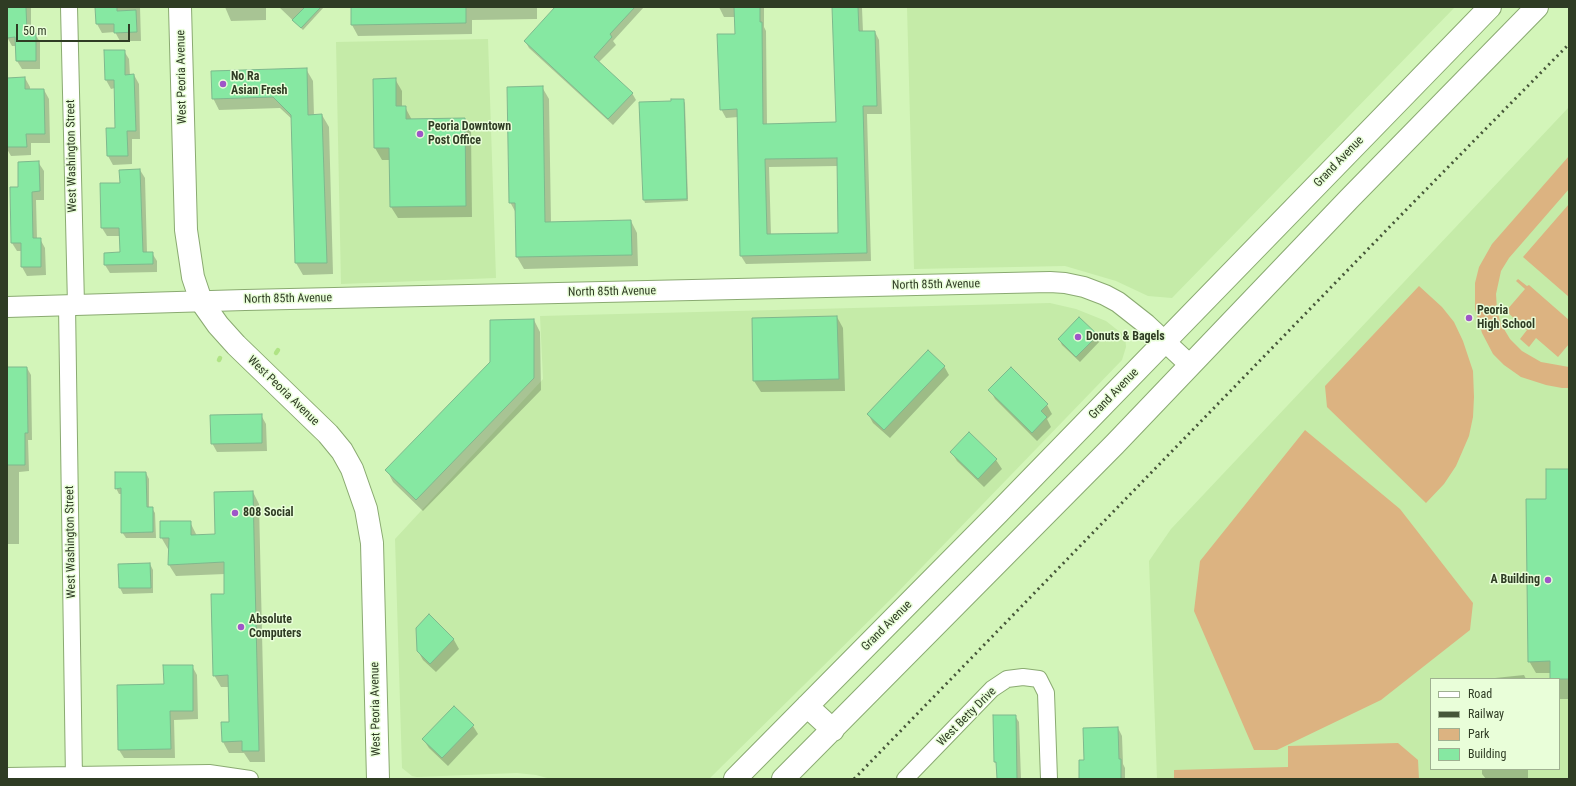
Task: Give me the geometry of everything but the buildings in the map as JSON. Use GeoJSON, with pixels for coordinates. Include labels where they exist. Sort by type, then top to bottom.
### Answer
{"type":"FeatureCollection","features":[{"type":"Feature","properties":{"kind":"main road","name":"West Peoria Avenue"},"geometry":{"type":"LineString","coordinates":[[180,7],[186,230],[193,277],[201,302],[218,325],[236,345],[328,434],[342,451],[352,469],[366,509],[372,538],[378,779]]}},
{"type":"Feature","properties":{"kind":"main road","name":"Grand Avenue"},"geometry":{"type":"LineString","coordinates":[[735,779],[942,571],[1490,7]]}},
{"type":"Feature","properties":{"kind":"main road"},"geometry":{"type":"LineString","coordinates":[[783,779],[1115,444],[1349,199],[1537,7]]}},
{"type":"Feature","properties":{"kind":"main road"},"geometry":{"type":"LineString","coordinates":[[1397,102],[1418,129]]}},
{"type":"Feature","properties":{"kind":"main road"},"geometry":{"type":"LineString","coordinates":[[807,706],[833,730]]}},
{"type":"Feature","properties":{"kind":"street","name":"West Washington Street"},"geometry":{"type":"LineString","coordinates":[[69,7],[74,777]]}},
{"type":"Feature","properties":{"kind":"street","name":"North 85th Avenue"},"geometry":{"type":"LineString","coordinates":[[7,307],[1050,282],[1084,287],[1118,302],[1146,324],[1190,365]]}},
{"type":"Feature","properties":{"kind":"street","name":"West Betty Drive"},"geometry":{"type":"LineString","coordinates":[[905,779],[992,689],[1007,679],[1023,676],[1039,679],[1046,693],[1049,779]]}},
{"type":"Feature","properties":{"kind":"street"},"geometry":{"type":"LineString","coordinates":[[7,776],[74,777],[209,773],[250,779]]}},
{"type":"Feature","properties":{"kind":"shaded area"},"geometry":{"type":"Polygon","coordinates":[[[907,7],[1455,7],[1172,298],[1148,296],[1116,281],[1065,266],[914,269],[907,7]]]}},
{"type":"Feature","properties":{"kind":"shaded area"},"geometry":{"type":"Polygon","coordinates":[[[488,39],[496,278],[341,284],[336,42],[488,39]]]}},
{"type":"Feature","properties":{"kind":"shaded area","name":"Peoria High School"},"geometry":{"type":"Polygon","coordinates":[[[1569,107],[1569,779],[1157,779],[1149,561],[1171,529],[1569,107]]]}},
{"type":"Feature","properties":{"kind":"shaded area"},"geometry":{"type":"Polygon","coordinates":[[[1050,303],[1076,309],[1106,321],[1125,336],[1126,347],[1122,360],[896,594],[709,779],[551,779],[536,775],[517,773],[417,777],[412,776],[402,768],[395,539],[543,379],[540,316],[1050,303]]]}},
{"type":"Feature","properties":{"kind":"green space"},"geometry":{"type":"Polygon","coordinates":[[[1569,156],[1569,189],[1509,258],[1501,271],[1496,294],[1497,310],[1501,324],[1510,339],[1522,351],[1541,362],[1569,367],[1569,388],[1562,388],[1546,385],[1521,377],[1504,365],[1493,354],[1482,333],[1475,309],[1475,283],[1479,267],[1492,244],[1569,156]]]}},
{"type":"Feature","properties":{"kind":"green space"},"geometry":{"type":"Polygon","coordinates":[[[1569,204],[1569,297],[1523,257],[1569,204]]]}},
{"type":"Feature","properties":{"kind":"green space"},"geometry":{"type":"Polygon","coordinates":[[[1518,279],[1527,286],[1529,285],[1569,320],[1569,344],[1558,357],[1536,338],[1529,347],[1520,339],[1527,330],[1506,311],[1525,289],[1516,281],[1518,279]]]}},
{"type":"Feature","properties":{"kind":"green space"},"geometry":{"type":"Polygon","coordinates":[[[1419,286],[1442,307],[1454,322],[1463,341],[1473,371],[1474,397],[1473,417],[1469,436],[1456,466],[1444,484],[1426,503],[1327,407],[1325,386],[1419,286]]]}},
{"type":"Feature","properties":{"kind":"green space"},"geometry":{"type":"Polygon","coordinates":[[[1305,430],[1400,509],[1473,603],[1470,630],[1381,700],[1277,750],[1254,750],[1194,611],[1200,561],[1305,430]]]}},
{"type":"Feature","properties":{"kind":"green space"},"geometry":{"type":"Polygon","coordinates":[[[1398,743],[1418,760],[1419,779],[1174,779],[1174,770],[1288,767],[1288,746],[1398,743]]]}},
{"type":"Feature","properties":{"kind":"railway"},"geometry":{"type":"LineString","coordinates":[[854,779],[1569,44]]}},
{"type":"Feature","properties":{"kind":"place","name":"No Ra Asian Fresh"},"geometry":{"type":"Point","coordinates":[223,84]}},
{"type":"Feature","properties":{"kind":"place","name":"Peoria Downtown Post Office"},"geometry":{"type":"Point","coordinates":[420,134]}},
{"type":"Feature","properties":{"kind":"place","name":"Peoria High School"},"geometry":{"type":"Point","coordinates":[1469,318]}},
{"type":"Feature","properties":{"kind":"place","name":"Donuts & Bagels"},"geometry":{"type":"Point","coordinates":[1078,337]}},
{"type":"Feature","properties":{"kind":"place","name":"808 Social"},"geometry":{"type":"Point","coordinates":[235,513]}},
{"type":"Feature","properties":{"kind":"place","name":"A Building"},"geometry":{"type":"Point","coordinates":[1548,580]}},
{"type":"Feature","properties":{"kind":"place","name":"Absolute Computers"},"geometry":{"type":"Point","coordinates":[241,627]}}]}
